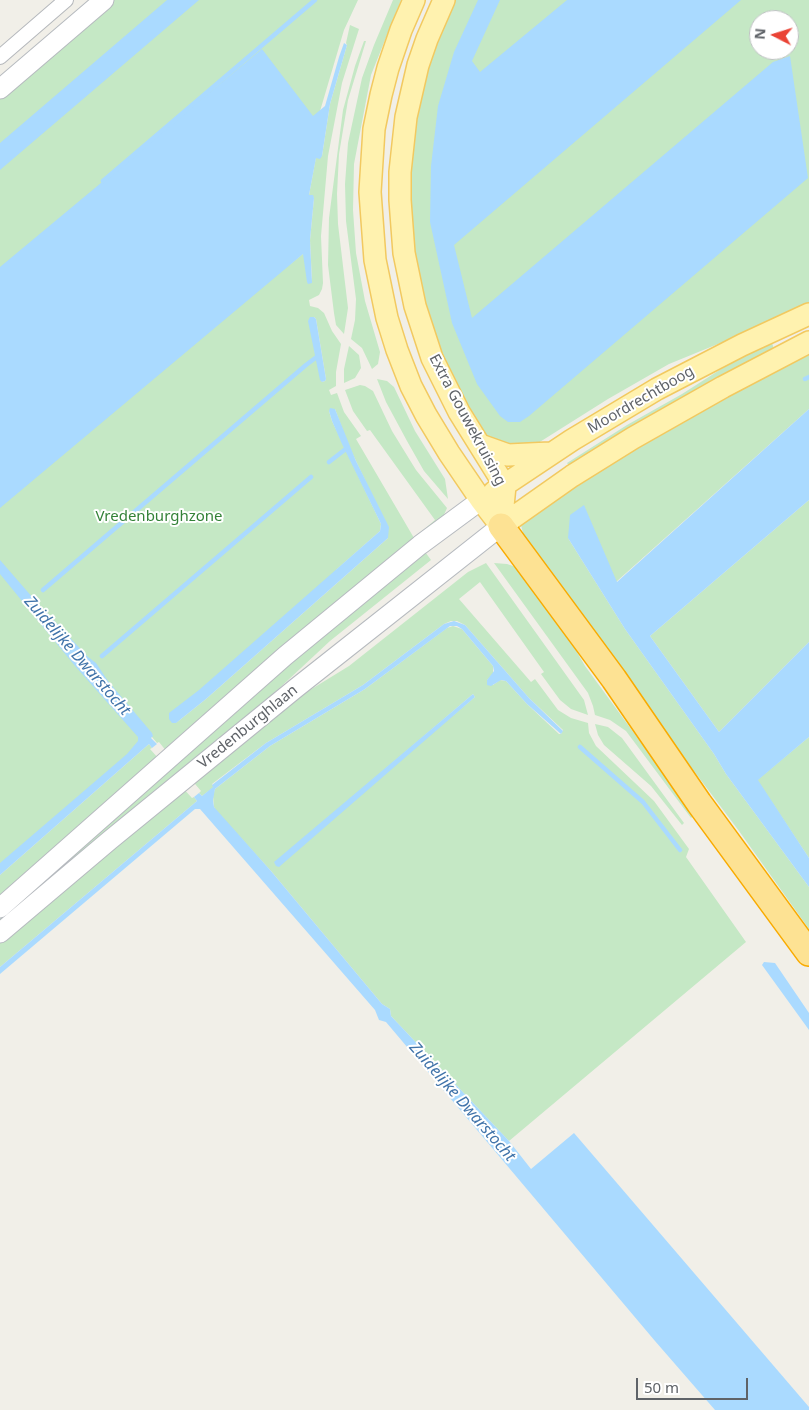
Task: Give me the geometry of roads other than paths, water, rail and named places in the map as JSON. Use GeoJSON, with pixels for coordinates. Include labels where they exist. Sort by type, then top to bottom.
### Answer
{"type":"FeatureCollection","features":[{"type":"Feature","properties":{"kind":"highway"},"geometry":{"type":"LineString","coordinates":[[501,526],[614,679],[699,803],[809,953]]}},
{"type":"Feature","properties":{"kind":"main road"},"geometry":{"type":"LineString","coordinates":[[0,88],[104,0]]}},
{"type":"Feature","properties":{"kind":"main road","name":"Extra Gouwekruising"},"geometry":{"type":"LineString","coordinates":[[414,0],[388,68],[374,129],[370,192],[375,260],[387,318],[397,350],[412,386],[441,440],[480,500],[501,526]]}},
{"type":"Feature","properties":{"kind":"main road","name":"Extra Gouwekruising"},"geometry":{"type":"LineString","coordinates":[[444,0],[418,65],[406,117],[400,172],[401,225],[409,281],[422,332],[443,383],[505,486],[501,526]]}},
{"type":"Feature","properties":{"kind":"main road","name":"Moordrechtboog"},"geometry":{"type":"LineString","coordinates":[[480,500],[505,486],[552,453],[665,385],[742,345],[809,314]]}},
{"type":"Feature","properties":{"kind":"main road","name":"Moordrechtboog"},"geometry":{"type":"LineString","coordinates":[[501,526],[559,485],[633,438],[723,387],[809,342]]}},
{"type":"Feature","properties":{"kind":"main road"},"geometry":{"type":"LineString","coordinates":[[480,445],[508,455],[552,453]]}},
{"type":"Feature","properties":{"kind":"main road","name":"Vredenburghlaan"},"geometry":{"type":"LineString","coordinates":[[0,908],[270,668],[425,541],[480,500]]}},
{"type":"Feature","properties":{"kind":"main road","name":"Vredenburghlaan"},"geometry":{"type":"LineString","coordinates":[[0,933],[110,840],[296,688],[501,526]]}},
{"type":"Feature","properties":{"kind":"street"},"geometry":{"type":"LineString","coordinates":[[0,57],[66,0]]}},
{"type":"Feature","properties":{"kind":"water"},"geometry":{"type":"Polygon","coordinates":[[[167,0],[199,0],[0,170],[0,143],[167,0]]]}},
{"type":"Feature","properties":{"kind":"water"},"geometry":{"type":"Polygon","coordinates":[[[478,0],[500,0],[472,61],[480,72],[567,0],[741,0],[454,245],[472,318],[773,62],[791,60],[808,178],[520,422],[508,422],[500,416],[477,384],[452,323],[430,222],[431,166],[438,106],[454,52],[478,0]]]}},
{"type":"Feature","properties":{"kind":"water"},"geometry":{"type":"Polygon","coordinates":[[[344,43],[347,45],[330,104],[322,156],[320,159],[316,158],[309,195],[313,195],[314,198],[310,240],[312,283],[308,284],[307,282],[303,254],[0,508],[0,267],[262,49],[313,116],[325,106],[344,43]]]}},
{"type":"Feature","properties":{"kind":"water"},"geometry":{"type":"Polygon","coordinates":[[[310,317],[316,319],[326,379],[322,382],[320,380],[308,321],[310,317]]]}},
{"type":"Feature","properties":{"kind":"water"},"geometry":{"type":"Polygon","coordinates":[[[330,408],[335,409],[356,461],[389,527],[388,538],[206,699],[176,723],[172,723],[169,719],[169,713],[199,690],[380,531],[381,524],[342,444],[332,421],[330,408]]]}},
{"type":"Feature","properties":{"kind":"water"},"geometry":{"type":"Polygon","coordinates":[[[809,409],[809,500],[650,636],[719,732],[809,642],[809,737],[758,780],[809,858],[809,887],[726,774],[714,754],[625,629],[568,538],[570,515],[584,505],[617,582],[809,409]]]}},
{"type":"Feature","properties":{"kind":"water","name":"Zuidelijke Dwarstocht"},"geometry":{"type":"Polygon","coordinates":[[[0,560],[33,598],[88,657],[96,663],[108,681],[152,733],[153,736],[151,738],[157,744],[152,748],[149,744],[0,875],[0,863],[127,754],[138,741],[138,737],[75,666],[0,574],[0,560]]]}},
{"type":"Feature","properties":{"kind":"water","name":"Zuidelijke Dwarstocht"},"geometry":{"type":"Polygon","coordinates":[[[454,621],[465,625],[529,698],[563,731],[561,734],[527,704],[506,681],[501,680],[491,686],[487,685],[487,680],[494,671],[493,666],[462,629],[457,626],[450,626],[365,689],[270,746],[215,789],[214,807],[271,871],[382,1004],[390,1009],[391,1016],[509,1141],[531,1169],[574,1133],[809,1407],[809,1410],[715,1410],[386,1022],[379,1020],[375,1010],[200,809],[195,809],[0,974],[0,967],[197,801],[194,797],[199,793],[202,796],[213,787],[212,785],[266,743],[363,685],[444,624],[454,621]]]}},
{"type":"Feature","properties":{"kind":"water"},"geometry":{"type":"Polygon","coordinates":[[[473,694],[475,697],[279,867],[276,866],[274,862],[473,694]]]}},
{"type":"Feature","properties":{"kind":"water"},"geometry":{"type":"Polygon","coordinates":[[[764,962],[775,963],[809,1013],[809,1030],[762,965],[764,962]]]}},
{"type":"Feature","properties":{"kind":"waterway"},"geometry":{"type":"LineString","coordinates":[[103,181],[315,0]]}},
{"type":"Feature","properties":{"kind":"waterway"},"geometry":{"type":"LineString","coordinates":[[43,590],[318,356]]}},
{"type":"Feature","properties":{"kind":"waterway"},"geometry":{"type":"LineString","coordinates":[[805,379],[809,377]]}},
{"type":"Feature","properties":{"kind":"waterway"},"geometry":{"type":"LineString","coordinates":[[329,462],[347,448]]}},
{"type":"Feature","properties":{"kind":"waterway"},"geometry":{"type":"LineString","coordinates":[[102,656],[311,477]]}},
{"type":"Feature","properties":{"kind":"waterway"},"geometry":{"type":"LineString","coordinates":[[580,747],[643,802],[680,850]]}},
{"type":"Feature","properties":{"kind":"park label","name":"Vredenburghzone"},"geometry":{"type":"Point","coordinates":[159,517]}}]}
